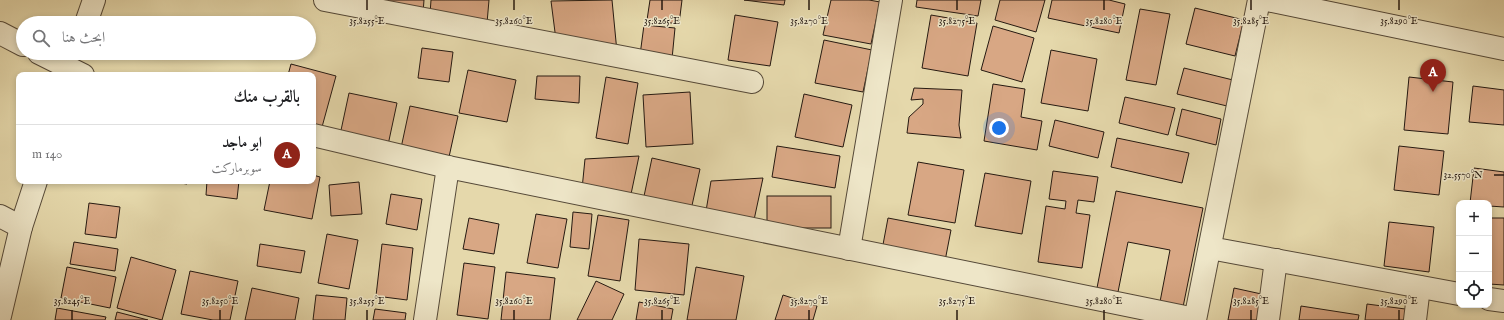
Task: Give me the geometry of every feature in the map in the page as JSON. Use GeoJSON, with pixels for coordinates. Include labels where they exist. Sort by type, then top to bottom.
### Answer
{"type":"FeatureCollection","features":[{"type":"Feature","properties":{"kind":"street"},"geometry":{"type":"LineString","coordinates":[[88,16],[94,0]]}},
{"type":"Feature","properties":{"kind":"street"},"geometry":{"type":"LineString","coordinates":[[324,0],[752,82]]}},
{"type":"Feature","properties":{"kind":"street"},"geometry":{"type":"LineString","coordinates":[[849,249],[891,0]]}},
{"type":"Feature","properties":{"kind":"street"},"geometry":{"type":"LineString","coordinates":[[316,137],[448,167],[1195,320],[1259,0]]}},
{"type":"Feature","properties":{"kind":"street"},"geometry":{"type":"LineString","coordinates":[[1267,0],[1504,49]]}},
{"type":"Feature","properties":{"kind":"street"},"geometry":{"type":"LineString","coordinates":[[0,33],[16,41]]}},
{"type":"Feature","properties":{"kind":"street"},"geometry":{"type":"LineString","coordinates":[[55,60],[75,68]]}},
{"type":"Feature","properties":{"kind":"street"},"geometry":{"type":"LineString","coordinates":[[425,320],[448,167]]}},
{"type":"Feature","properties":{"kind":"street"},"geometry":{"type":"LineString","coordinates":[[0,316],[21,227],[35,184]]}},
{"type":"Feature","properties":{"kind":"street"},"geometry":{"type":"LineString","coordinates":[[0,216],[21,227]]}},
{"type":"Feature","properties":{"kind":"street"},"geometry":{"type":"LineString","coordinates":[[1210,248],[1456,293]]}},
{"type":"Feature","properties":{"kind":"street"},"geometry":{"type":"LineString","coordinates":[[1268,320],[1276,260]]}},
{"type":"Feature","properties":{"kind":"street"},"geometry":{"type":"LineString","coordinates":[[1415,320],[1419,287]]}},
{"type":"Feature","properties":{"kind":"street"},"geometry":{"type":"LineString","coordinates":[[1492,299],[1504,301]]}},
{"type":"Feature","properties":{"kind":"building"},"geometry":{"type":"Polygon","coordinates":[[[366,0],[424,0],[423,13],[366,0]]]}},
{"type":"Feature","properties":{"kind":"building"},"geometry":{"type":"Polygon","coordinates":[[[431,0],[489,0],[487,23],[430,14],[431,0]]]}},
{"type":"Feature","properties":{"kind":"building"},"geometry":{"type":"Polygon","coordinates":[[[612,0],[617,52],[556,40],[551,1],[612,0]]]}},
{"type":"Feature","properties":{"kind":"building"},"geometry":{"type":"Polygon","coordinates":[[[650,0],[682,0],[679,24],[647,20],[650,0]]]}},
{"type":"Feature","properties":{"kind":"building"},"geometry":{"type":"Polygon","coordinates":[[[744,0],[785,0],[784,5],[744,0]]]}},
{"type":"Feature","properties":{"kind":"building"},"geometry":{"type":"Polygon","coordinates":[[[831,0],[869,0],[880,2],[871,44],[823,35],[831,0]]]}},
{"type":"Feature","properties":{"kind":"building"},"geometry":{"type":"Polygon","coordinates":[[[917,0],[981,0],[978,16],[916,7],[917,0]]]}},
{"type":"Feature","properties":{"kind":"building"},"geometry":{"type":"Polygon","coordinates":[[[1000,0],[1045,0],[1036,32],[995,20],[1000,0]]]}},
{"type":"Feature","properties":{"kind":"building"},"geometry":{"type":"Polygon","coordinates":[[[1052,0],[1109,0],[1125,4],[1119,33],[1048,18],[1052,0]]]}},
{"type":"Feature","properties":{"kind":"building"},"geometry":{"type":"Polygon","coordinates":[[[1195,8],[1244,20],[1235,56],[1186,44],[1195,8]]]}},
{"type":"Feature","properties":{"kind":"building"},"geometry":{"type":"Polygon","coordinates":[[[1140,9],[1170,14],[1156,85],[1126,80],[1140,9]]]}},
{"type":"Feature","properties":{"kind":"building"},"geometry":{"type":"Polygon","coordinates":[[[735,15],[778,22],[770,66],[728,60],[735,15]]]}},
{"type":"Feature","properties":{"kind":"building"},"geometry":{"type":"Polygon","coordinates":[[[931,15],[977,23],[968,76],[922,68],[931,15]]]}},
{"type":"Feature","properties":{"kind":"building"},"geometry":{"type":"Polygon","coordinates":[[[644,25],[675,28],[672,59],[640,55],[644,25]]]}},
{"type":"Feature","properties":{"kind":"building"},"geometry":{"type":"Polygon","coordinates":[[[993,26],[1034,38],[1022,82],[981,70],[993,26]]]}},
{"type":"Feature","properties":{"kind":"building"},"geometry":{"type":"Polygon","coordinates":[[[824,40],[872,50],[863,92],[815,83],[824,40]]]}},
{"type":"Feature","properties":{"kind":"building"},"geometry":{"type":"Polygon","coordinates":[[[422,48],[453,52],[449,82],[418,78],[422,48]]]}},
{"type":"Feature","properties":{"kind":"building"},"geometry":{"type":"Polygon","coordinates":[[[1051,50],[1097,59],[1088,111],[1041,103],[1051,50]]]}},
{"type":"Feature","properties":{"kind":"building"},"geometry":{"type":"Polygon","coordinates":[[[291,64],[336,76],[322,127],[316,126],[316,72],[289,72],[291,64]]]}},
{"type":"Feature","properties":{"kind":"building"},"geometry":{"type":"Polygon","coordinates":[[[1184,68],[1233,80],[1227,106],[1177,94],[1184,68]]]}},
{"type":"Feature","properties":{"kind":"building"},"geometry":{"type":"Polygon","coordinates":[[[468,70],[516,80],[507,122],[459,113],[468,70]]]}},
{"type":"Feature","properties":{"kind":"building"},"geometry":{"type":"Polygon","coordinates":[[[537,76],[580,76],[579,103],[535,99],[537,76]]]}},
{"type":"Feature","properties":{"kind":"building"},"geometry":{"type":"Polygon","coordinates":[[[606,77],[638,83],[628,144],[596,138],[606,77]]]}},
{"type":"Feature","properties":{"kind":"building"},"geometry":{"type":"Polygon","coordinates":[[[1409,77],[1453,82],[1448,134],[1404,130],[1409,77]]]}},
{"type":"Feature","properties":{"kind":"building"},"geometry":{"type":"Polygon","coordinates":[[[993,84],[1025,89],[1021,117],[1042,121],[1037,150],[984,141],[993,84]]]}},
{"type":"Feature","properties":{"kind":"building"},"geometry":{"type":"Polygon","coordinates":[[[1473,86],[1504,90],[1504,125],[1469,122],[1473,86]]]}},
{"type":"Feature","properties":{"kind":"building"},"geometry":{"type":"Polygon","coordinates":[[[914,88],[962,90],[959,125],[961,138],[907,133],[909,117],[923,104],[923,99],[911,100],[914,88]]]}},
{"type":"Feature","properties":{"kind":"building"},"geometry":{"type":"Polygon","coordinates":[[[690,92],[693,144],[646,147],[643,95],[690,92]]]}},
{"type":"Feature","properties":{"kind":"building"},"geometry":{"type":"Polygon","coordinates":[[[349,93],[397,103],[388,145],[340,135],[349,93]]]}},
{"type":"Feature","properties":{"kind":"building"},"geometry":{"type":"Polygon","coordinates":[[[804,94],[852,105],[843,147],[795,137],[804,94]]]}},
{"type":"Feature","properties":{"kind":"building"},"geometry":{"type":"Polygon","coordinates":[[[1125,97],[1175,108],[1168,135],[1119,123],[1125,97]]]}},
{"type":"Feature","properties":{"kind":"building"},"geometry":{"type":"Polygon","coordinates":[[[410,106],[458,116],[449,157],[401,148],[410,106]]]}},
{"type":"Feature","properties":{"kind":"building"},"geometry":{"type":"Polygon","coordinates":[[[1182,109],[1221,119],[1216,145],[1176,135],[1182,109]]]}},
{"type":"Feature","properties":{"kind":"building"},"geometry":{"type":"Polygon","coordinates":[[[1055,120],[1104,132],[1098,158],[1049,146],[1055,120]]]}},
{"type":"Feature","properties":{"kind":"building"},"geometry":{"type":"Polygon","coordinates":[[[1117,138],[1189,153],[1182,183],[1111,167],[1117,138]]]}},
{"type":"Feature","properties":{"kind":"building"},"geometry":{"type":"Polygon","coordinates":[[[777,146],[840,156],[835,188],[772,177],[777,146]]]}},
{"type":"Feature","properties":{"kind":"building"},"geometry":{"type":"Polygon","coordinates":[[[1399,146],[1444,151],[1439,195],[1394,190],[1399,146]]]}},
{"type":"Feature","properties":{"kind":"building"},"geometry":{"type":"Polygon","coordinates":[[[639,156],[630,199],[582,189],[585,159],[639,156]]]}},
{"type":"Feature","properties":{"kind":"building"},"geometry":{"type":"Polygon","coordinates":[[[652,158],[700,169],[691,210],[643,201],[652,158]]]}},
{"type":"Feature","properties":{"kind":"building"},"geometry":{"type":"Polygon","coordinates":[[[918,162],[964,170],[955,223],[908,215],[918,162]]]}},
{"type":"Feature","properties":{"kind":"building"},"geometry":{"type":"Polygon","coordinates":[[[1474,168],[1504,172],[1504,207],[1492,206],[1492,200],[1470,200],[1474,168]]]}},
{"type":"Feature","properties":{"kind":"building"},"geometry":{"type":"Polygon","coordinates":[[[1053,171],[1098,177],[1094,202],[1078,200],[1076,213],[1090,215],[1082,268],[1038,262],[1046,206],[1065,209],[1066,201],[1049,199],[1053,171]]]}},
{"type":"Feature","properties":{"kind":"building"},"geometry":{"type":"Polygon","coordinates":[[[985,173],[1031,181],[1022,234],[975,226],[985,173]]]}},
{"type":"Feature","properties":{"kind":"building"},"geometry":{"type":"Polygon","coordinates":[[[316,176],[320,177],[312,219],[264,210],[269,184],[316,184],[316,176]]]}},
{"type":"Feature","properties":{"kind":"building"},"geometry":{"type":"Polygon","coordinates":[[[763,178],[754,220],[706,211],[711,181],[763,178]]]}},
{"type":"Feature","properties":{"kind":"building"},"geometry":{"type":"Polygon","coordinates":[[[359,182],[362,214],[331,216],[329,185],[359,182]]]}},
{"type":"Feature","properties":{"kind":"building"},"geometry":{"type":"Polygon","coordinates":[[[207,184],[239,184],[237,199],[206,195],[207,184]]]}},
{"type":"Feature","properties":{"kind":"building"},"geometry":{"type":"Polygon","coordinates":[[[1116,191],[1203,208],[1182,312],[1159,307],[1170,250],[1128,242],[1117,297],[1096,293],[1116,191]]]}},
{"type":"Feature","properties":{"kind":"building"},"geometry":{"type":"Polygon","coordinates":[[[391,194],[422,199],[417,230],[386,224],[391,194]]]}},
{"type":"Feature","properties":{"kind":"building"},"geometry":{"type":"Polygon","coordinates":[[[767,196],[831,196],[831,228],[767,228],[767,196]]]}},
{"type":"Feature","properties":{"kind":"building"},"geometry":{"type":"Polygon","coordinates":[[[89,203],[120,207],[116,238],[85,234],[89,203]]]}},
{"type":"Feature","properties":{"kind":"building"},"geometry":{"type":"Polygon","coordinates":[[[573,212],[592,214],[589,249],[570,247],[573,212]]]}},
{"type":"Feature","properties":{"kind":"building"},"geometry":{"type":"Polygon","coordinates":[[[536,214],[567,219],[558,268],[527,263],[536,214]]]}},
{"type":"Feature","properties":{"kind":"building"},"geometry":{"type":"Polygon","coordinates":[[[598,215],[629,220],[620,281],[588,276],[598,215]]]}},
{"type":"Feature","properties":{"kind":"building"},"geometry":{"type":"Polygon","coordinates":[[[469,218],[499,224],[494,254],[463,249],[469,218]]]}},
{"type":"Feature","properties":{"kind":"building"},"geometry":{"type":"Polygon","coordinates":[[[888,218],[951,230],[945,261],[882,250],[888,218]]]}},
{"type":"Feature","properties":{"kind":"building"},"geometry":{"type":"Polygon","coordinates":[[[1492,218],[1504,218],[1504,285],[1492,284],[1492,218]]]}},
{"type":"Feature","properties":{"kind":"building"},"geometry":{"type":"Polygon","coordinates":[[[1389,222],[1434,227],[1429,272],[1384,266],[1389,222]]]}},
{"type":"Feature","properties":{"kind":"building"},"geometry":{"type":"Polygon","coordinates":[[[327,234],[358,240],[349,289],[318,283],[327,234]]]}},
{"type":"Feature","properties":{"kind":"building"},"geometry":{"type":"Polygon","coordinates":[[[639,239],[689,244],[684,295],[635,290],[639,239]]]}},
{"type":"Feature","properties":{"kind":"building"},"geometry":{"type":"Polygon","coordinates":[[[74,242],[118,249],[115,271],[70,264],[74,242]]]}},
{"type":"Feature","properties":{"kind":"building"},"geometry":{"type":"Polygon","coordinates":[[[260,244],[305,251],[301,273],[257,266],[260,244]]]}},
{"type":"Feature","properties":{"kind":"building"},"geometry":{"type":"Polygon","coordinates":[[[382,244],[413,248],[407,300],[376,296],[382,244]]]}},
{"type":"Feature","properties":{"kind":"building"},"geometry":{"type":"Polygon","coordinates":[[[131,257],[176,270],[162,320],[117,308],[131,257]]]}},
{"type":"Feature","properties":{"kind":"building"},"geometry":{"type":"Polygon","coordinates":[[[464,263],[495,267],[488,319],[457,315],[464,263]]]}},
{"type":"Feature","properties":{"kind":"building"},"geometry":{"type":"Polygon","coordinates":[[[67,267],[116,277],[110,308],[61,298],[67,267]]]}},
{"type":"Feature","properties":{"kind":"building"},"geometry":{"type":"Polygon","coordinates":[[[696,267],[744,276],[736,320],[687,320],[696,267]]]}},
{"type":"Feature","properties":{"kind":"building"},"geometry":{"type":"Polygon","coordinates":[[[190,271],[238,281],[230,320],[213,320],[181,314],[190,271]]]}},
{"type":"Feature","properties":{"kind":"building"},"geometry":{"type":"Polygon","coordinates":[[[506,272],[555,278],[550,320],[501,320],[506,272]]]}},
{"type":"Feature","properties":{"kind":"building"},"geometry":{"type":"Polygon","coordinates":[[[596,281],[624,294],[612,320],[577,320],[596,281]]]}},
{"type":"Feature","properties":{"kind":"building"},"geometry":{"type":"Polygon","coordinates":[[[252,288],[299,298],[295,320],[245,320],[252,288]]]}},
{"type":"Feature","properties":{"kind":"building"},"geometry":{"type":"Polygon","coordinates":[[[1234,288],[1266,295],[1261,320],[1228,320],[1234,288]]]}},
{"type":"Feature","properties":{"kind":"building"},"geometry":{"type":"Polygon","coordinates":[[[316,295],[347,298],[345,320],[313,320],[316,295]]]}},
{"type":"Feature","properties":{"kind":"building"},"geometry":{"type":"Polygon","coordinates":[[[783,295],[817,306],[813,320],[775,320],[783,295]]]}},
{"type":"Feature","properties":{"kind":"building"},"geometry":{"type":"Polygon","coordinates":[[[639,302],[673,309],[671,320],[636,320],[639,302]]]}},
{"type":"Feature","properties":{"kind":"building"},"geometry":{"type":"Polygon","coordinates":[[[1367,304],[1413,310],[1412,320],[1365,320],[1367,304]]]}},
{"type":"Feature","properties":{"kind":"building"},"geometry":{"type":"Polygon","coordinates":[[[1301,306],[1359,315],[1358,320],[1299,320],[1301,306]]]}},
{"type":"Feature","properties":{"kind":"building"},"geometry":{"type":"Polygon","coordinates":[[[57,308],[106,317],[105,320],[55,320],[57,308]]]}},
{"type":"Feature","properties":{"kind":"building"},"geometry":{"type":"Polygon","coordinates":[[[375,309],[406,313],[405,320],[373,320],[375,309]]]}},
{"type":"Feature","properties":{"kind":"building"},"geometry":{"type":"Polygon","coordinates":[[[117,312],[148,320],[115,320],[117,312]]]}},
{"type":"Feature","properties":{"kind":"place","name":"ابو ماجد"},"geometry":{"type":"Point","coordinates":[1433,92]}}]}
